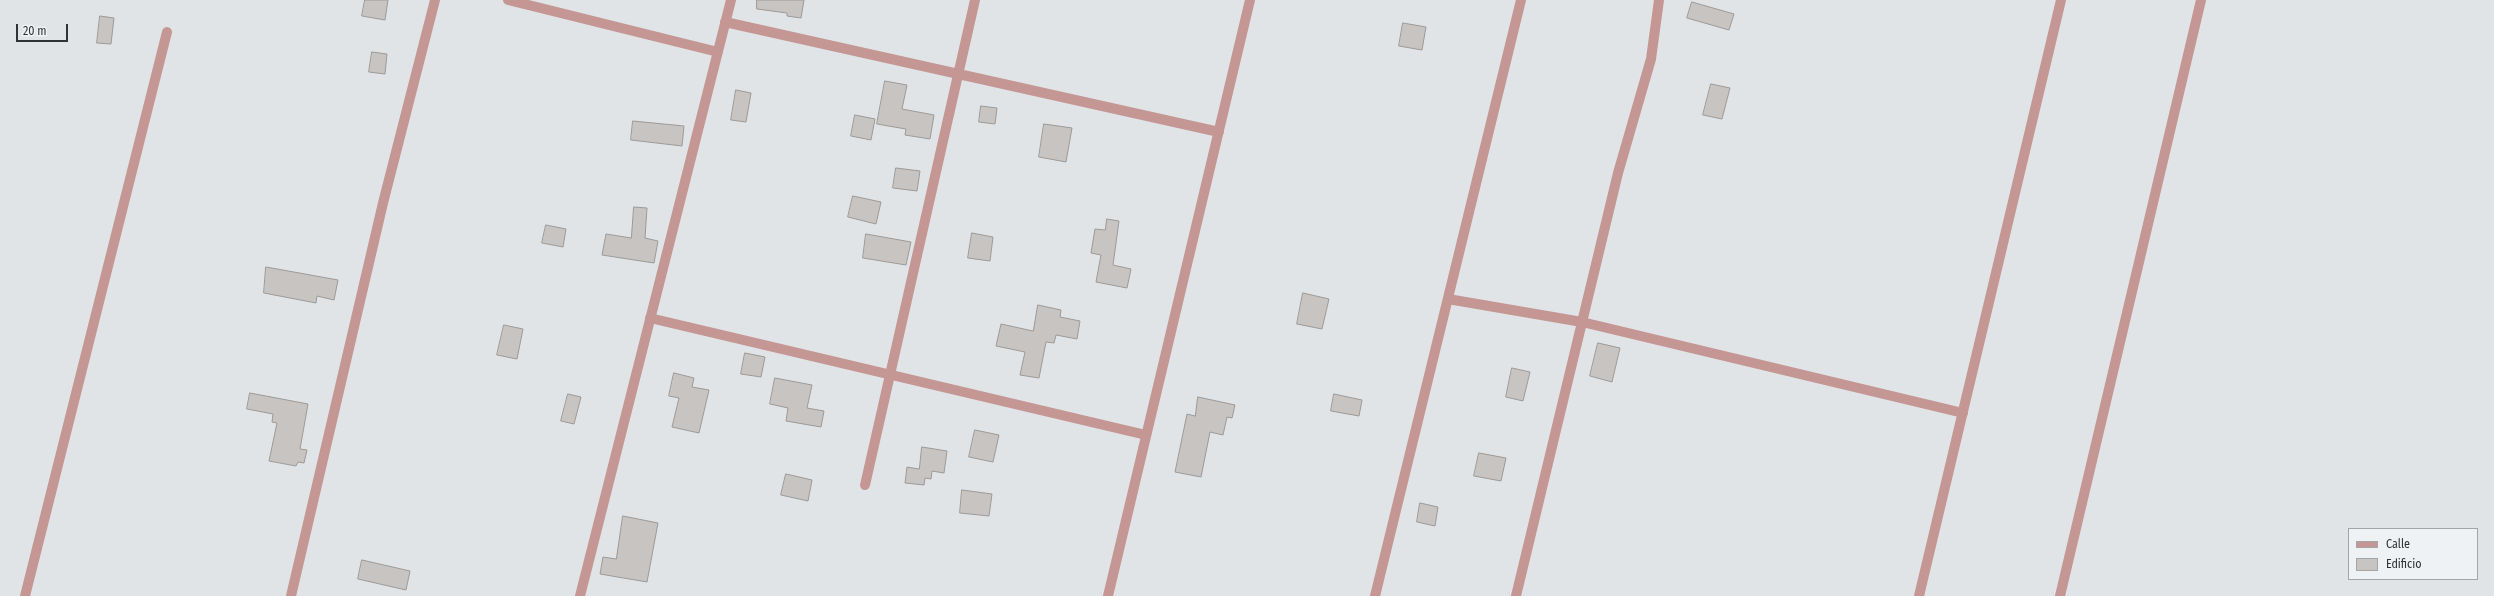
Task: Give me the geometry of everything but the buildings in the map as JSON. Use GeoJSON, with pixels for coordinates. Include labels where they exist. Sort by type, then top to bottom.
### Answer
{"type":"FeatureCollection","features":[{"type":"Feature","properties":{"kind":"street"},"geometry":{"type":"LineString","coordinates":[[291,596],[383,203],[435,0]]}},
{"type":"Feature","properties":{"kind":"street"},"geometry":{"type":"LineString","coordinates":[[508,0],[718,52]]}},
{"type":"Feature","properties":{"kind":"street"},"geometry":{"type":"LineString","coordinates":[[580,596],[731,0]]}},
{"type":"Feature","properties":{"kind":"street"},"geometry":{"type":"LineString","coordinates":[[864,485],[975,0]]}},
{"type":"Feature","properties":{"kind":"street"},"geometry":{"type":"LineString","coordinates":[[1108,596],[1250,0]]}},
{"type":"Feature","properties":{"kind":"street"},"geometry":{"type":"LineString","coordinates":[[1374,596],[1522,0]]}},
{"type":"Feature","properties":{"kind":"street"},"geometry":{"type":"LineString","coordinates":[[1516,596],[1618,173],[1651,59],[1659,0]]}},
{"type":"Feature","properties":{"kind":"street"},"geometry":{"type":"LineString","coordinates":[[1919,596],[2061,0]]}},
{"type":"Feature","properties":{"kind":"street"},"geometry":{"type":"LineString","coordinates":[[2060,596],[2202,0]]}},
{"type":"Feature","properties":{"kind":"street"},"geometry":{"type":"LineString","coordinates":[[725,22],[1218,132]]}},
{"type":"Feature","properties":{"kind":"street"},"geometry":{"type":"LineString","coordinates":[[25,596],[167,32]]}},
{"type":"Feature","properties":{"kind":"street"},"geometry":{"type":"LineString","coordinates":[[1448,299],[1582,322],[1963,413]]}},
{"type":"Feature","properties":{"kind":"street"},"geometry":{"type":"LineString","coordinates":[[650,318],[1146,435]]}}]}
